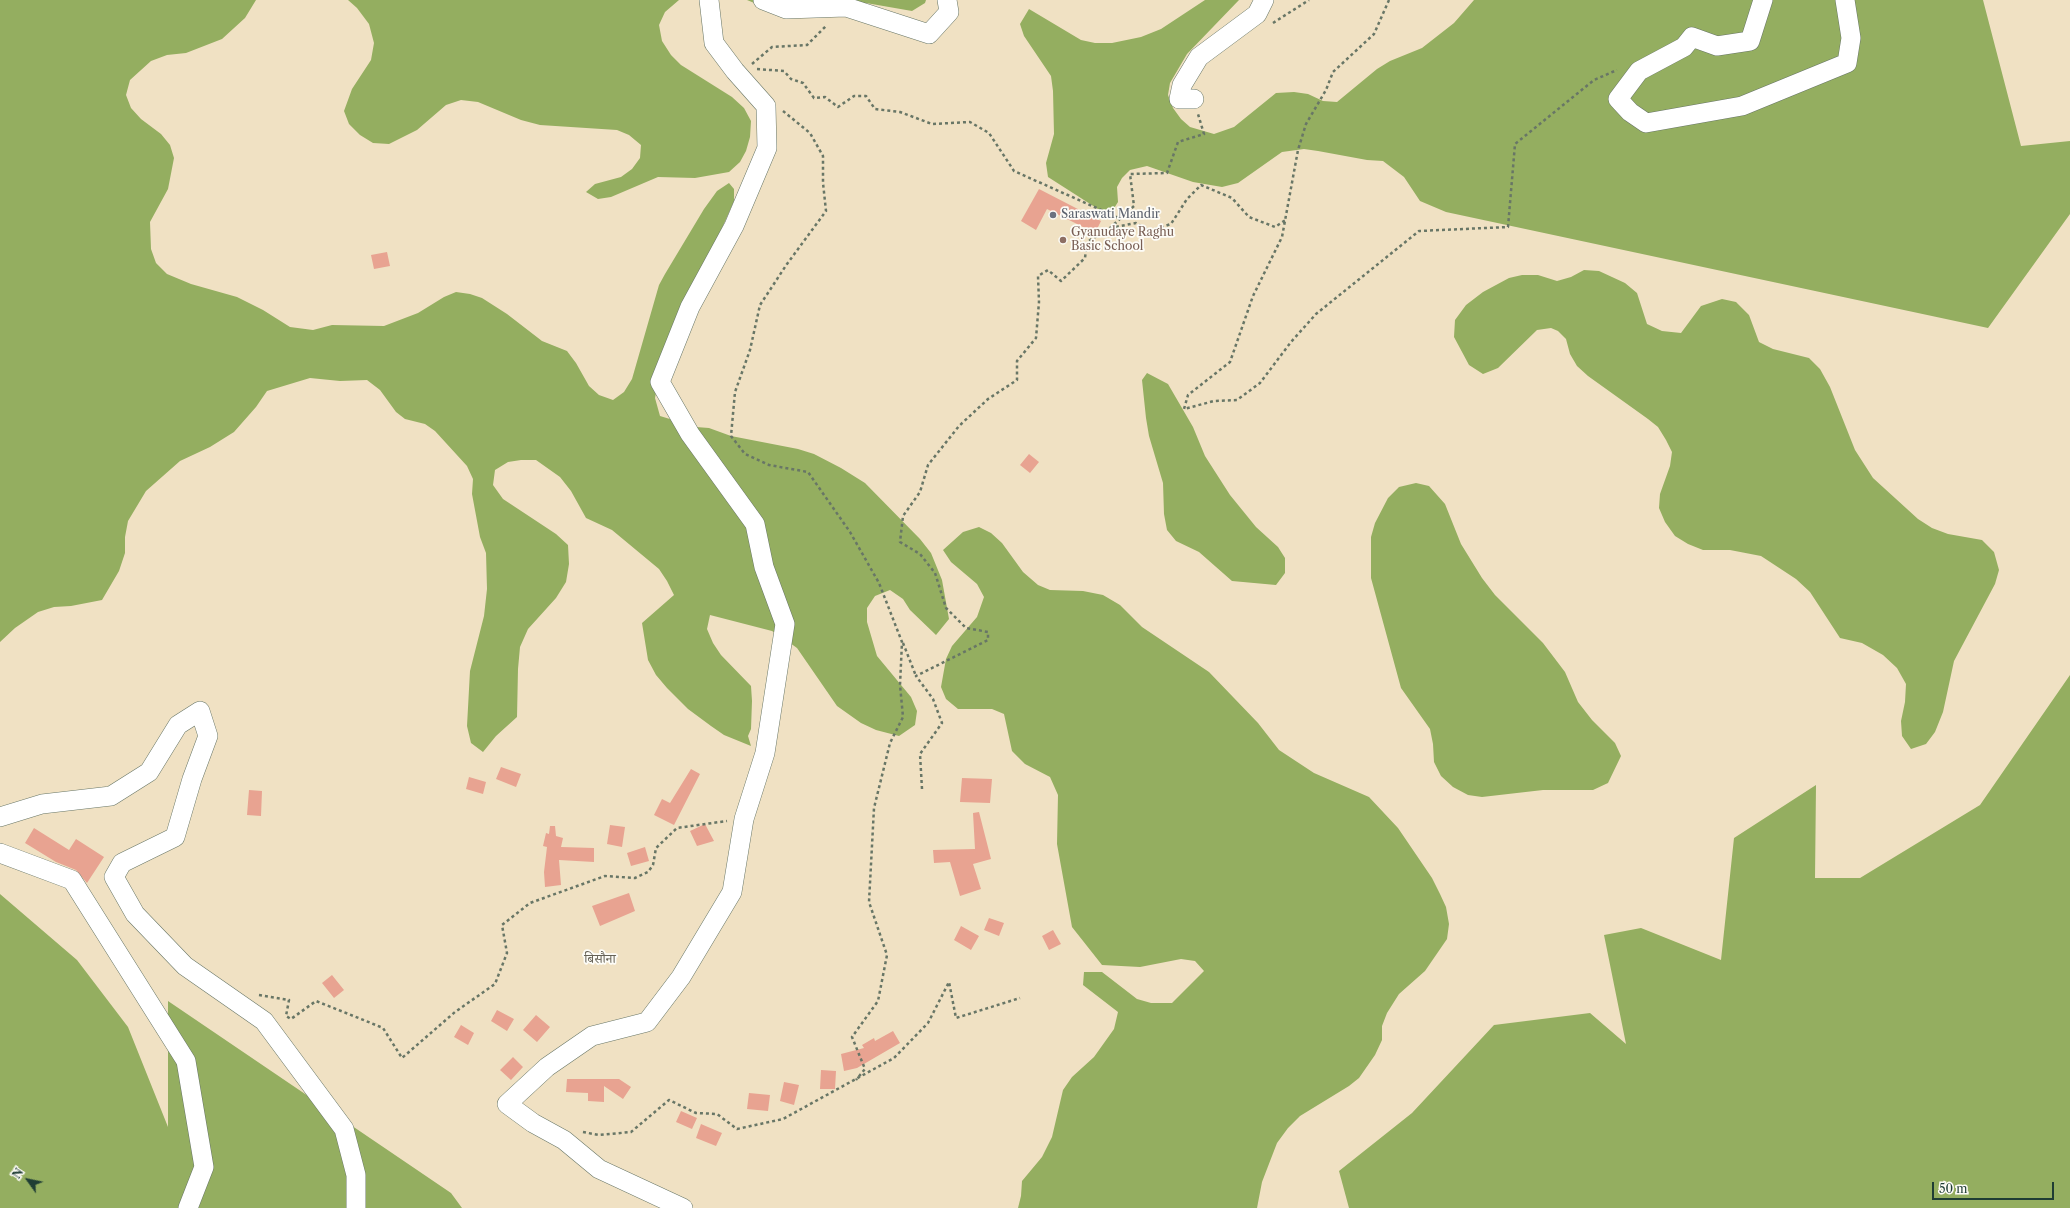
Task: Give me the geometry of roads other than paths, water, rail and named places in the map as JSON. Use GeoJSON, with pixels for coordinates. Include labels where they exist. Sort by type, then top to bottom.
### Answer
{"type":"FeatureCollection","features":[{"type":"Feature","properties":{"kind":"street"},"geometry":{"type":"LineString","coordinates":[[683,1208],[599,1169],[564,1140],[533,1123],[507,1104],[547,1067],[592,1036],[647,1022],[681,977],[732,892],[744,819],[765,753],[785,624],[764,567],[755,524],[690,434],[660,382],[690,307],[734,226],[767,148],[766,106],[714,43],[709,0]]}},
{"type":"Feature","properties":{"kind":"street"},"geometry":{"type":"LineString","coordinates":[[762,0],[786,9],[846,7],[930,34],[950,12],[947,0]]}},
{"type":"Feature","properties":{"kind":"street"},"geometry":{"type":"LineString","coordinates":[[1194,99],[1178,99],[1182,85],[1199,57],[1257,14],[1264,0]]}},
{"type":"Feature","properties":{"kind":"street"},"geometry":{"type":"LineString","coordinates":[[1763,0],[1750,41],[1717,46],[1692,37],[1684,47],[1639,71],[1618,99],[1630,112],[1646,123],[1742,106],[1847,63],[1851,38],[1845,0]]}},
{"type":"Feature","properties":{"kind":"street"},"geometry":{"type":"LineString","coordinates":[[0,817],[42,804],[111,796],[149,772],[178,725],[200,711],[208,736],[192,779],[175,837],[122,863],[114,877],[135,914],[184,966],[264,1021],[344,1128],[356,1175],[356,1208]]}},
{"type":"Feature","properties":{"kind":"street"},"geometry":{"type":"LineString","coordinates":[[0,853],[72,880],[186,1061],[204,1167],[188,1208]]}},
{"type":"Feature","properties":{"kind":"place","name":"Saraswati Mandir"},"geometry":{"type":"Point","coordinates":[1053,215]}},
{"type":"Feature","properties":{"kind":"place","name":"Gyanudaye Raghu Basic School"},"geometry":{"type":"Point","coordinates":[1063,240]}},
{"type":"Feature","properties":{"kind":"district","name":"बिसौना"},"geometry":{"type":"Point","coordinates":[600,959]}}]}
